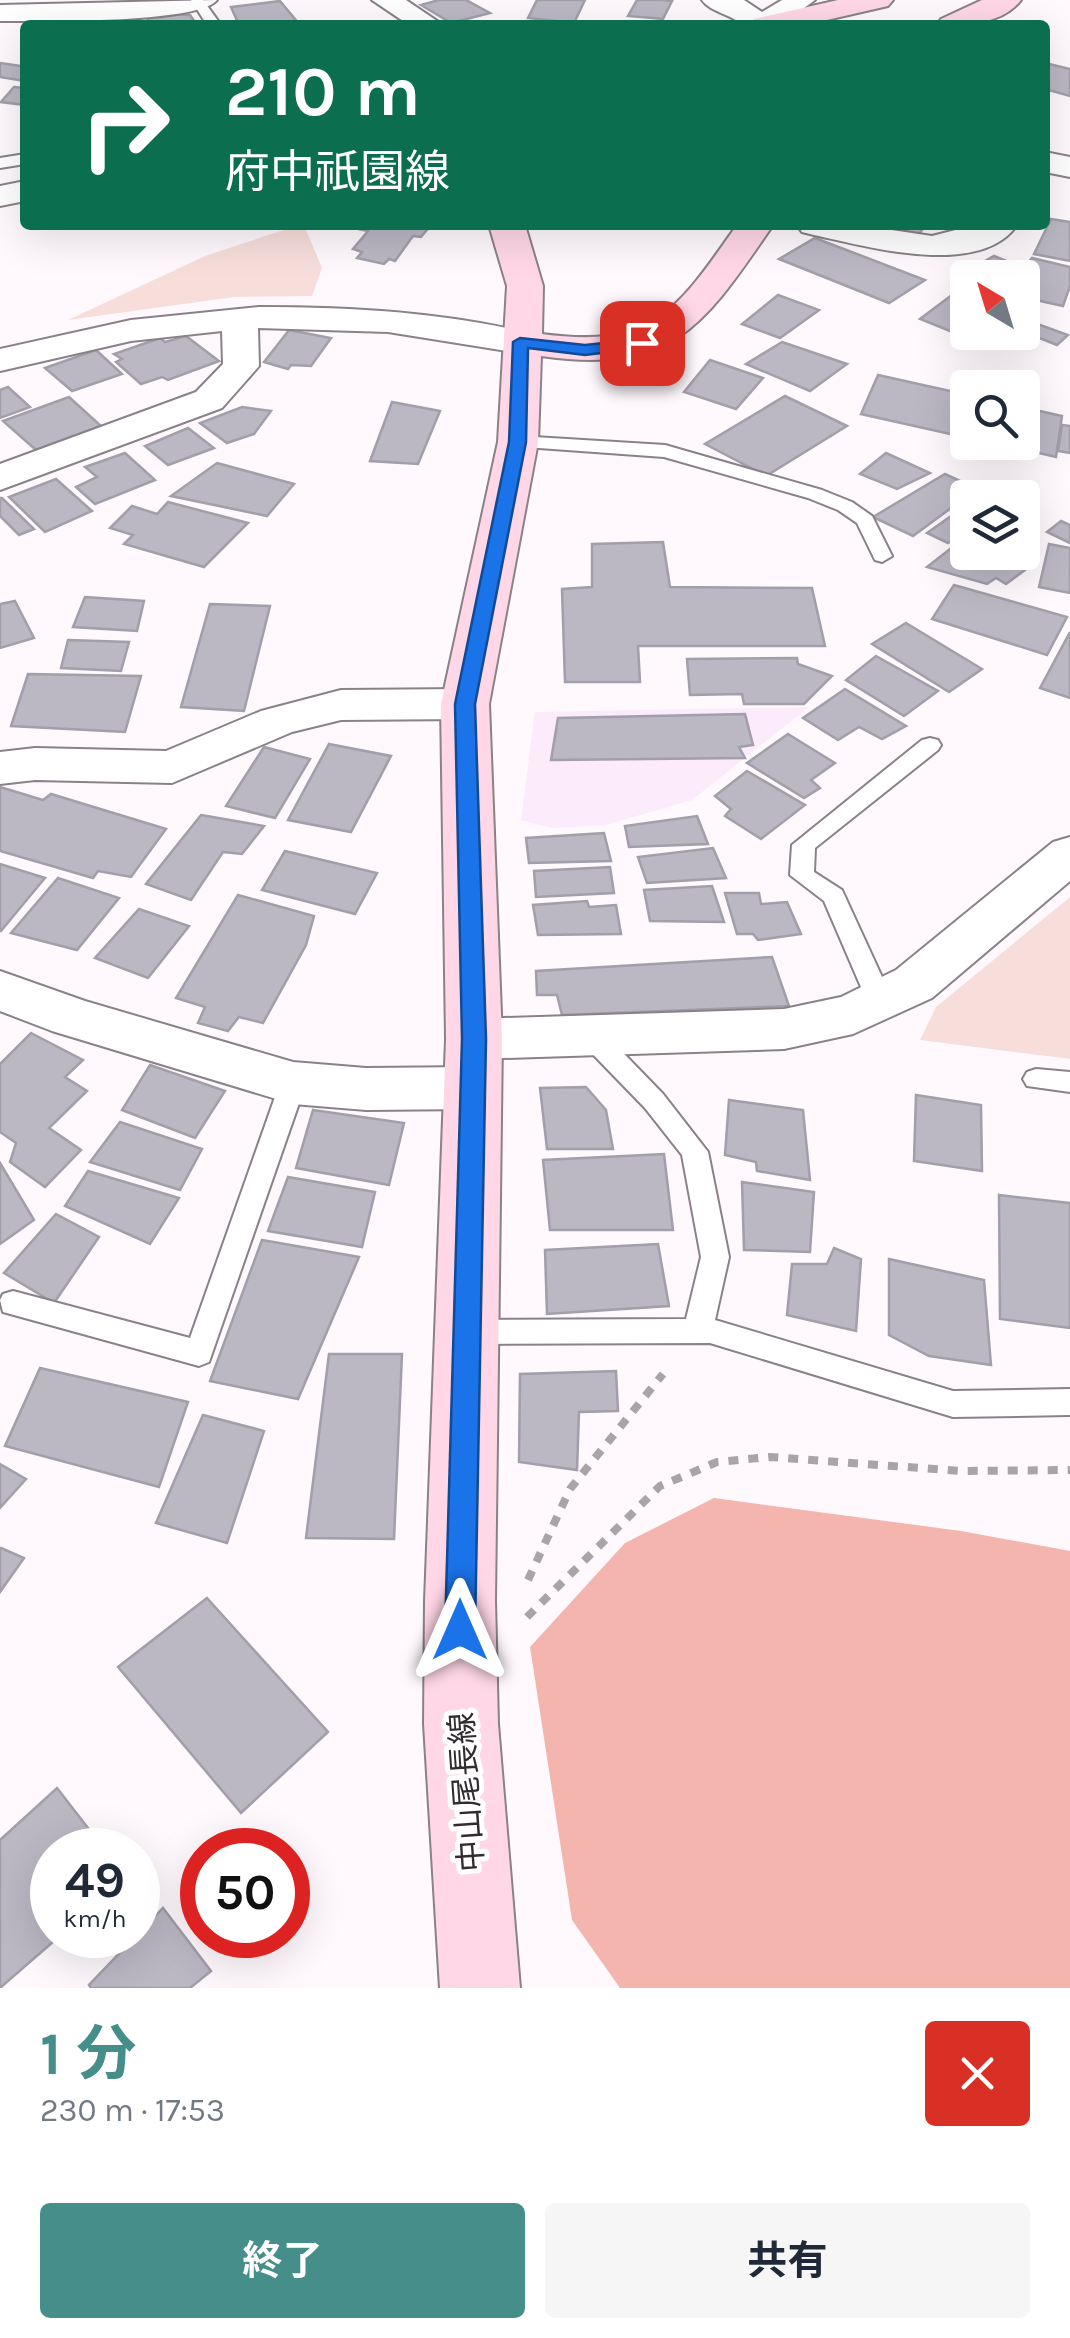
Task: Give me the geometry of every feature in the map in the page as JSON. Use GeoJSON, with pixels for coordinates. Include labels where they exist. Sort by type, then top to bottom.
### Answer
{"type":"FeatureCollection","features":[{"type":"Feature","properties":{"kind":"main road"},"geometry":{"type":"LineString","coordinates":[[963,20],[1006,0]]}},
{"type":"Feature","properties":{"kind":"main road"},"geometry":{"type":"LineString","coordinates":[[791,20],[889,3]]}},
{"type":"Feature","properties":{"kind":"main road"},"geometry":{"type":"LineString","coordinates":[[859,20],[889,3]]}},
{"type":"Feature","properties":{"kind":"main road","name":"中山尾長線"},"geometry":{"type":"LineString","coordinates":[[480,1988],[461,1724],[460,1601],[473,1063],[465,704],[518,442],[524,286],[508,230]]}},
{"type":"Feature","properties":{"kind":"main road"},"geometry":{"type":"LineString","coordinates":[[520,342],[613,350],[665,335],[682,323],[712,287],[751,230]]}},
{"type":"Feature","properties":{"kind":"street"},"geometry":{"type":"LineString","coordinates":[[0,13],[131,11],[200,0]]}},
{"type":"Feature","properties":{"kind":"street"},"geometry":{"type":"LineString","coordinates":[[386,0],[420,20]]}},
{"type":"Feature","properties":{"kind":"street"},"geometry":{"type":"LineString","coordinates":[[716,0],[740,8],[756,20]]}},
{"type":"Feature","properties":{"kind":"street"},"geometry":{"type":"LineString","coordinates":[[770,20],[801,0]]}},
{"type":"Feature","properties":{"kind":"street"},"geometry":{"type":"LineString","coordinates":[[840,230],[952,248],[992,230]]}},
{"type":"Feature","properties":{"kind":"street"},"geometry":{"type":"LineString","coordinates":[[0,360],[114,331],[182,322],[361,316],[438,325],[520,342]]}},
{"type":"Feature","properties":{"kind":"street"},"geometry":{"type":"LineString","coordinates":[[0,478],[210,400],[241,366],[240,320]]}},
{"type":"Feature","properties":{"kind":"street"},"geometry":{"type":"LineString","coordinates":[[0,768],[35,764],[172,767],[276,721],[340,705],[465,704]]}},
{"type":"Feature","properties":{"kind":"street"},"geometry":{"type":"LineString","coordinates":[[0,990],[72,1017],[292,1084],[366,1089],[590,1035],[784,1030],[853,1014],[914,984],[1070,854]]}},
{"type":"Feature","properties":{"kind":"lane"},"geometry":{"type":"LineString","coordinates":[[518,442],[665,451],[815,494],[845,506],[865,520],[882,556]]}},
{"type":"Feature","properties":{"kind":"lane"},"geometry":{"type":"LineString","coordinates":[[880,1001],[834,896],[802,875],[804,844],[930,745]]}},
{"type":"Feature","properties":{"kind":"lane"},"geometry":{"type":"LineString","coordinates":[[590,1035],[654,1100],[695,1152],[715,1257],[698,1330]]}},
{"type":"Feature","properties":{"kind":"lane"},"geometry":{"type":"LineString","coordinates":[[1036,1079],[1070,1082]]}},
{"type":"Feature","properties":{"kind":"lane"},"geometry":{"type":"LineString","coordinates":[[13,1303],[199,1354],[292,1084]]}},
{"type":"Feature","properties":{"kind":"lane"},"geometry":{"type":"LineString","coordinates":[[466,1332],[698,1330],[953,1404],[1070,1402]]}},
{"type":"Feature","properties":{"kind":"path"},"geometry":{"type":"LineString","coordinates":[[523,1591],[570,1489],[698,1330]]}},
{"type":"Feature","properties":{"kind":"path"},"geometry":{"type":"LineString","coordinates":[[516,1629],[660,1486],[717,1462],[770,1457],[960,1471],[1070,1470]]}},
{"type":"Feature","properties":{"kind":"shaded area"},"geometry":{"type":"Polygon","coordinates":[[[284,230],[306,230],[322,268],[312,296],[234,297],[68,320],[205,256],[284,230]]]}},
{"type":"Feature","properties":{"kind":"shaded area"},"geometry":{"type":"Polygon","coordinates":[[[809,707],[692,800],[606,825],[552,828],[521,820],[535,712],[809,707]]]}},
{"type":"Feature","properties":{"kind":"shaded area"},"geometry":{"type":"Polygon","coordinates":[[[1070,897],[1070,1059],[920,1040],[936,1007],[1070,897]]]}},
{"type":"Feature","properties":{"kind":"shaded area"},"geometry":{"type":"Polygon","coordinates":[[[714,1498],[961,1531],[1070,1551],[1070,1988],[620,1988],[572,1920],[530,1647],[625,1543],[714,1498]]]}},
{"type":"Feature","properties":{"kind":"building"},"geometry":{"type":"Polygon","coordinates":[[[466,0],[490,13],[446,20],[421,5],[466,0]]]}},
{"type":"Feature","properties":{"kind":"building"},"geometry":{"type":"Polygon","coordinates":[[[537,0],[585,0],[575,20],[528,18],[537,0]]]}},
{"type":"Feature","properties":{"kind":"building"},"geometry":{"type":"Polygon","coordinates":[[[637,0],[672,1],[663,19],[628,16],[637,0]]]}},
{"type":"Feature","properties":{"kind":"building"},"geometry":{"type":"Polygon","coordinates":[[[280,1],[296,20],[237,20],[231,7],[280,1]]]}},
{"type":"Feature","properties":{"kind":"building"},"geometry":{"type":"Polygon","coordinates":[[[190,15],[194,20],[148,20],[146,16],[190,15]]]}},
{"type":"Feature","properties":{"kind":"building"},"geometry":{"type":"Polygon","coordinates":[[[0,63],[20,66],[20,80],[0,77],[0,63]]]}},
{"type":"Feature","properties":{"kind":"building"},"geometry":{"type":"Polygon","coordinates":[[[1050,64],[1070,69],[1070,96],[1050,90],[1050,64]]]}},
{"type":"Feature","properties":{"kind":"building"},"geometry":{"type":"Polygon","coordinates":[[[14,87],[20,88],[20,104],[1,102],[14,87]]]}},
{"type":"Feature","properties":{"kind":"building"},"geometry":{"type":"Polygon","coordinates":[[[1050,221],[1070,222],[1070,261],[1034,254],[1046,230],[1050,230],[1050,221]]]}},
{"type":"Feature","properties":{"kind":"building"},"geometry":{"type":"Polygon","coordinates":[[[363,230],[427,230],[421,237],[413,236],[395,261],[389,259],[384,264],[357,258],[362,252],[353,249],[368,231],[363,230]]]}},
{"type":"Feature","properties":{"kind":"building"},"geometry":{"type":"Polygon","coordinates":[[[889,230],[922,230],[918,236],[889,230]]]}},
{"type":"Feature","properties":{"kind":"building"},"geometry":{"type":"Polygon","coordinates":[[[815,238],[925,280],[889,303],[779,259],[815,238]]]}},
{"type":"Feature","properties":{"kind":"building"},"geometry":{"type":"Polygon","coordinates":[[[1032,258],[1070,267],[1070,286],[1063,306],[1040,301],[1040,260],[1032,258]]]}},
{"type":"Feature","properties":{"kind":"building"},"geometry":{"type":"Polygon","coordinates":[[[778,295],[819,310],[780,338],[742,324],[778,295]]]}},
{"type":"Feature","properties":{"kind":"building"},"geometry":{"type":"Polygon","coordinates":[[[950,296],[950,331],[920,319],[950,296]]]}},
{"type":"Feature","properties":{"kind":"building"},"geometry":{"type":"Polygon","coordinates":[[[1040,325],[1068,335],[1057,345],[1040,338],[1040,325]]]}},
{"type":"Feature","properties":{"kind":"building"},"geometry":{"type":"Polygon","coordinates":[[[289,330],[331,338],[311,366],[291,365],[288,369],[264,362],[289,330]]]}},
{"type":"Feature","properties":{"kind":"building"},"geometry":{"type":"Polygon","coordinates":[[[186,336],[219,361],[168,380],[162,377],[141,384],[116,362],[122,359],[114,354],[160,338],[165,342],[186,336]]]}},
{"type":"Feature","properties":{"kind":"building"},"geometry":{"type":"Polygon","coordinates":[[[782,342],[847,364],[810,391],[746,364],[782,342]]]}},
{"type":"Feature","properties":{"kind":"building"},"geometry":{"type":"Polygon","coordinates":[[[96,350],[122,374],[72,391],[45,368],[96,350]]]}},
{"type":"Feature","properties":{"kind":"building"},"geometry":{"type":"Polygon","coordinates":[[[710,360],[763,378],[736,409],[684,392],[710,360]]]}},
{"type":"Feature","properties":{"kind":"building"},"geometry":{"type":"Polygon","coordinates":[[[878,375],[950,391],[950,434],[861,414],[878,375]]]}},
{"type":"Feature","properties":{"kind":"building"},"geometry":{"type":"Polygon","coordinates":[[[8,387],[30,407],[0,418],[0,390],[8,387]]]}},
{"type":"Feature","properties":{"kind":"building"},"geometry":{"type":"Polygon","coordinates":[[[785,396],[847,426],[766,476],[705,444],[785,396]]]}},
{"type":"Feature","properties":{"kind":"building"},"geometry":{"type":"Polygon","coordinates":[[[69,397],[101,426],[36,450],[3,421],[69,397]]]}},
{"type":"Feature","properties":{"kind":"building"},"geometry":{"type":"Polygon","coordinates":[[[392,402],[440,411],[418,464],[370,461],[392,402]]]}},
{"type":"Feature","properties":{"kind":"building"},"geometry":{"type":"Polygon","coordinates":[[[242,407],[271,411],[254,434],[227,443],[200,423],[242,407]]]}},
{"type":"Feature","properties":{"kind":"building"},"geometry":{"type":"Polygon","coordinates":[[[1040,411],[1062,416],[1056,457],[1040,453],[1040,411]]]}},
{"type":"Feature","properties":{"kind":"building"},"geometry":{"type":"Polygon","coordinates":[[[1062,425],[1070,426],[1070,453],[1058,451],[1062,425]]]}},
{"type":"Feature","properties":{"kind":"building"},"geometry":{"type":"Polygon","coordinates":[[[188,428],[214,448],[168,465],[145,446],[188,428]]]}},
{"type":"Feature","properties":{"kind":"building"},"geometry":{"type":"Polygon","coordinates":[[[125,453],[155,480],[95,504],[76,487],[97,477],[85,467],[125,453]]]}},
{"type":"Feature","properties":{"kind":"building"},"geometry":{"type":"Polygon","coordinates":[[[886,453],[930,473],[897,489],[860,474],[886,453]]]}},
{"type":"Feature","properties":{"kind":"building"},"geometry":{"type":"Polygon","coordinates":[[[217,463],[294,484],[267,516],[171,496],[217,463]]]}},
{"type":"Feature","properties":{"kind":"building"},"geometry":{"type":"Polygon","coordinates":[[[945,474],[958,480],[950,480],[950,509],[913,536],[873,517],[945,474]]]}},
{"type":"Feature","properties":{"kind":"building"},"geometry":{"type":"Polygon","coordinates":[[[56,479],[92,511],[45,532],[9,497],[56,479]]]}},
{"type":"Feature","properties":{"kind":"building"},"geometry":{"type":"Polygon","coordinates":[[[0,498],[34,529],[19,535],[0,516],[0,498]]]}},
{"type":"Feature","properties":{"kind":"building"},"geometry":{"type":"Polygon","coordinates":[[[168,502],[248,523],[204,567],[124,544],[133,535],[110,528],[132,506],[157,514],[168,502]]]}},
{"type":"Feature","properties":{"kind":"building"},"geometry":{"type":"Polygon","coordinates":[[[950,517],[950,542],[927,533],[950,517]]]}},
{"type":"Feature","properties":{"kind":"building"},"geometry":{"type":"Polygon","coordinates":[[[1061,521],[1070,525],[1070,543],[1047,532],[1061,521]]]}},
{"type":"Feature","properties":{"kind":"building"},"geometry":{"type":"Polygon","coordinates":[[[663,542],[670,587],[812,588],[825,646],[638,646],[640,682],[565,682],[562,589],[592,587],[592,544],[663,542]]]}},
{"type":"Feature","properties":{"kind":"building"},"geometry":{"type":"Polygon","coordinates":[[[1049,544],[1070,548],[1070,593],[1039,587],[1049,544]]]}},
{"type":"Feature","properties":{"kind":"building"},"geometry":{"type":"Polygon","coordinates":[[[950,549],[950,570],[1025,570],[1006,584],[996,578],[987,584],[927,567],[950,549]]]}},
{"type":"Feature","properties":{"kind":"building"},"geometry":{"type":"Polygon","coordinates":[[[954,585],[1067,617],[1047,655],[932,619],[954,585]]]}},
{"type":"Feature","properties":{"kind":"building"},"geometry":{"type":"Polygon","coordinates":[[[85,597],[144,601],[137,631],[73,627],[85,597]]]}},
{"type":"Feature","properties":{"kind":"building"},"geometry":{"type":"Polygon","coordinates":[[[15,601],[34,638],[0,648],[0,604],[15,601]]]}},
{"type":"Feature","properties":{"kind":"building"},"geometry":{"type":"Polygon","coordinates":[[[210,604],[270,606],[244,711],[181,707],[210,604]]]}},
{"type":"Feature","properties":{"kind":"building"},"geometry":{"type":"Polygon","coordinates":[[[906,623],[982,669],[949,692],[872,644],[906,623]]]}},
{"type":"Feature","properties":{"kind":"building"},"geometry":{"type":"Polygon","coordinates":[[[1070,632],[1070,698],[1040,688],[1070,632]]]}},
{"type":"Feature","properties":{"kind":"building"},"geometry":{"type":"Polygon","coordinates":[[[68,640],[129,642],[121,671],[61,668],[68,640]]]}},
{"type":"Feature","properties":{"kind":"building"},"geometry":{"type":"Polygon","coordinates":[[[876,656],[938,691],[904,716],[846,680],[876,656]]]}},
{"type":"Feature","properties":{"kind":"building"},"geometry":{"type":"Polygon","coordinates":[[[797,658],[798,664],[832,676],[804,704],[744,704],[742,694],[690,695],[687,659],[797,658]]]}},
{"type":"Feature","properties":{"kind":"building"},"geometry":{"type":"Polygon","coordinates":[[[28,674],[141,676],[125,732],[11,726],[28,674]]]}},
{"type":"Feature","properties":{"kind":"building"},"geometry":{"type":"Polygon","coordinates":[[[845,689],[906,726],[882,739],[859,727],[838,740],[803,718],[845,689]]]}},
{"type":"Feature","properties":{"kind":"building"},"geometry":{"type":"Polygon","coordinates":[[[745,714],[753,745],[739,747],[745,758],[551,760],[558,718],[745,714]]]}},
{"type":"Feature","properties":{"kind":"building"},"geometry":{"type":"Polygon","coordinates":[[[788,734],[835,763],[811,780],[820,788],[804,798],[747,763],[788,734]]]}},
{"type":"Feature","properties":{"kind":"building"},"geometry":{"type":"Polygon","coordinates":[[[329,744],[391,756],[351,832],[288,820],[329,744]]]}},
{"type":"Feature","properties":{"kind":"building"},"geometry":{"type":"Polygon","coordinates":[[[264,747],[310,759],[275,818],[226,806],[264,747]]]}},
{"type":"Feature","properties":{"kind":"building"},"geometry":{"type":"Polygon","coordinates":[[[747,771],[805,805],[761,839],[725,816],[731,809],[715,796],[747,771]]]}},
{"type":"Feature","properties":{"kind":"building"},"geometry":{"type":"Polygon","coordinates":[[[0,787],[43,800],[51,794],[166,829],[131,877],[98,871],[93,878],[0,851],[0,787]]]}},
{"type":"Feature","properties":{"kind":"building"},"geometry":{"type":"Polygon","coordinates":[[[201,815],[264,826],[242,854],[223,852],[191,900],[146,884],[201,815]]]}},
{"type":"Feature","properties":{"kind":"building"},"geometry":{"type":"Polygon","coordinates":[[[697,816],[708,844],[629,847],[625,826],[697,816]]]}},
{"type":"Feature","properties":{"kind":"building"},"geometry":{"type":"Polygon","coordinates":[[[604,833],[611,861],[529,863],[526,838],[604,833]]]}},
{"type":"Feature","properties":{"kind":"building"},"geometry":{"type":"Polygon","coordinates":[[[713,848],[726,878],[647,883],[638,857],[713,848]]]}},
{"type":"Feature","properties":{"kind":"building"},"geometry":{"type":"Polygon","coordinates":[[[285,851],[377,873],[355,914],[262,890],[285,851]]]}},
{"type":"Feature","properties":{"kind":"building"},"geometry":{"type":"Polygon","coordinates":[[[0,864],[45,878],[1,931],[0,930],[0,864]]]}},
{"type":"Feature","properties":{"kind":"building"},"geometry":{"type":"Polygon","coordinates":[[[610,867],[614,893],[536,897],[534,871],[610,867]]]}},
{"type":"Feature","properties":{"kind":"building"},"geometry":{"type":"Polygon","coordinates":[[[58,878],[119,898],[77,950],[11,933],[58,878]]]}},
{"type":"Feature","properties":{"kind":"building"},"geometry":{"type":"Polygon","coordinates":[[[712,886],[724,922],[650,921],[644,890],[712,886]]]}},
{"type":"Feature","properties":{"kind":"building"},"geometry":{"type":"Polygon","coordinates":[[[725,893],[759,893],[761,904],[787,902],[801,934],[758,940],[753,934],[737,934],[725,893]]]}},
{"type":"Feature","properties":{"kind":"building"},"geometry":{"type":"Polygon","coordinates":[[[238,895],[314,916],[306,945],[263,1023],[239,1017],[228,1031],[198,1023],[205,1007],[176,998],[238,895]]]}},
{"type":"Feature","properties":{"kind":"building"},"geometry":{"type":"Polygon","coordinates":[[[587,901],[589,907],[616,905],[621,934],[538,935],[533,905],[587,901]]]}},
{"type":"Feature","properties":{"kind":"building"},"geometry":{"type":"Polygon","coordinates":[[[139,909],[189,926],[148,978],[95,958],[139,909]]]}},
{"type":"Feature","properties":{"kind":"building"},"geometry":{"type":"Polygon","coordinates":[[[772,957],[789,1006],[562,1015],[557,995],[537,995],[536,971],[772,957]]]}},
{"type":"Feature","properties":{"kind":"building"},"geometry":{"type":"Polygon","coordinates":[[[31,1033],[83,1060],[65,1077],[87,1091],[49,1128],[81,1150],[45,1187],[10,1162],[16,1143],[0,1132],[0,1064],[31,1033]]]}},
{"type":"Feature","properties":{"kind":"building"},"geometry":{"type":"Polygon","coordinates":[[[150,1065],[225,1091],[195,1138],[122,1110],[150,1065]]]}},
{"type":"Feature","properties":{"kind":"building"},"geometry":{"type":"Polygon","coordinates":[[[586,1087],[606,1110],[613,1149],[547,1149],[540,1088],[586,1087]]]}},
{"type":"Feature","properties":{"kind":"building"},"geometry":{"type":"Polygon","coordinates":[[[916,1095],[981,1105],[982,1171],[914,1161],[916,1095]]]}},
{"type":"Feature","properties":{"kind":"building"},"geometry":{"type":"Polygon","coordinates":[[[729,1100],[803,1110],[810,1180],[757,1171],[756,1162],[725,1155],[729,1100]]]}},
{"type":"Feature","properties":{"kind":"building"},"geometry":{"type":"Polygon","coordinates":[[[313,1110],[404,1123],[389,1185],[296,1168],[313,1110]]]}},
{"type":"Feature","properties":{"kind":"building"},"geometry":{"type":"Polygon","coordinates":[[[120,1122],[202,1149],[180,1190],[90,1162],[120,1122]]]}},
{"type":"Feature","properties":{"kind":"building"},"geometry":{"type":"Polygon","coordinates":[[[664,1154],[673,1230],[550,1230],[543,1160],[664,1154]]]}},
{"type":"Feature","properties":{"kind":"building"},"geometry":{"type":"Polygon","coordinates":[[[0,1163],[34,1220],[0,1244],[0,1163]]]}},
{"type":"Feature","properties":{"kind":"building"},"geometry":{"type":"Polygon","coordinates":[[[88,1171],[179,1198],[150,1244],[65,1206],[88,1171]]]}},
{"type":"Feature","properties":{"kind":"building"},"geometry":{"type":"Polygon","coordinates":[[[288,1177],[375,1192],[362,1247],[268,1231],[288,1177]]]}},
{"type":"Feature","properties":{"kind":"building"},"geometry":{"type":"Polygon","coordinates":[[[742,1182],[814,1192],[810,1252],[744,1250],[742,1182]]]}},
{"type":"Feature","properties":{"kind":"building"},"geometry":{"type":"Polygon","coordinates":[[[999,1195],[1070,1203],[1070,1328],[1000,1319],[999,1195]]]}},
{"type":"Feature","properties":{"kind":"building"},"geometry":{"type":"Polygon","coordinates":[[[56,1214],[99,1237],[54,1303],[4,1273],[56,1214]]]}},
{"type":"Feature","properties":{"kind":"building"},"geometry":{"type":"Polygon","coordinates":[[[262,1240],[359,1257],[298,1399],[210,1381],[262,1240]]]}},
{"type":"Feature","properties":{"kind":"building"},"geometry":{"type":"Polygon","coordinates":[[[658,1244],[669,1306],[547,1314],[545,1250],[658,1244]]]}},
{"type":"Feature","properties":{"kind":"building"},"geometry":{"type":"Polygon","coordinates":[[[834,1248],[861,1259],[856,1331],[787,1315],[792,1264],[827,1264],[834,1248]]]}},
{"type":"Feature","properties":{"kind":"building"},"geometry":{"type":"Polygon","coordinates":[[[889,1259],[984,1280],[991,1365],[929,1356],[889,1335],[889,1259]]]}},
{"type":"Feature","properties":{"kind":"building"},"geometry":{"type":"Polygon","coordinates":[[[329,1354],[402,1354],[394,1539],[306,1538],[329,1354]]]}},
{"type":"Feature","properties":{"kind":"building"},"geometry":{"type":"Polygon","coordinates":[[[40,1368],[188,1402],[159,1487],[5,1446],[40,1368]]]}},
{"type":"Feature","properties":{"kind":"building"},"geometry":{"type":"Polygon","coordinates":[[[616,1371],[618,1411],[579,1412],[577,1470],[519,1462],[520,1374],[616,1371]]]}},
{"type":"Feature","properties":{"kind":"building"},"geometry":{"type":"Polygon","coordinates":[[[203,1415],[264,1431],[227,1543],[156,1523],[203,1415]]]}},
{"type":"Feature","properties":{"kind":"building"},"geometry":{"type":"Polygon","coordinates":[[[0,1464],[26,1479],[0,1508],[0,1464]]]}},
{"type":"Feature","properties":{"kind":"building"},"geometry":{"type":"Polygon","coordinates":[[[0,1549],[24,1558],[0,1592],[0,1549]]]}},
{"type":"Feature","properties":{"kind":"building"},"geometry":{"type":"Polygon","coordinates":[[[207,1598],[328,1732],[241,1813],[118,1667],[207,1598]]]}},
{"type":"Feature","properties":{"kind":"building"},"geometry":{"type":"Polygon","coordinates":[[[57,1788],[88,1828],[30,1828],[30,1958],[35,1958],[0,1988],[0,1840],[57,1788]]]}},
{"type":"Feature","properties":{"kind":"building"},"geometry":{"type":"Polygon","coordinates":[[[163,1908],[180,1930],[180,1958],[201,1958],[211,1971],[190,1988],[91,1988],[89,1985],[115,1958],[160,1958],[163,1908]]]}},
{"type":"Feature","properties":{"kind":"route"},"geometry":{"type":"LineString","coordinates":[[460,1630],[474,1039],[465,704],[518,442],[520,342],[585,350],[613,350],[642,343]]}}]}
